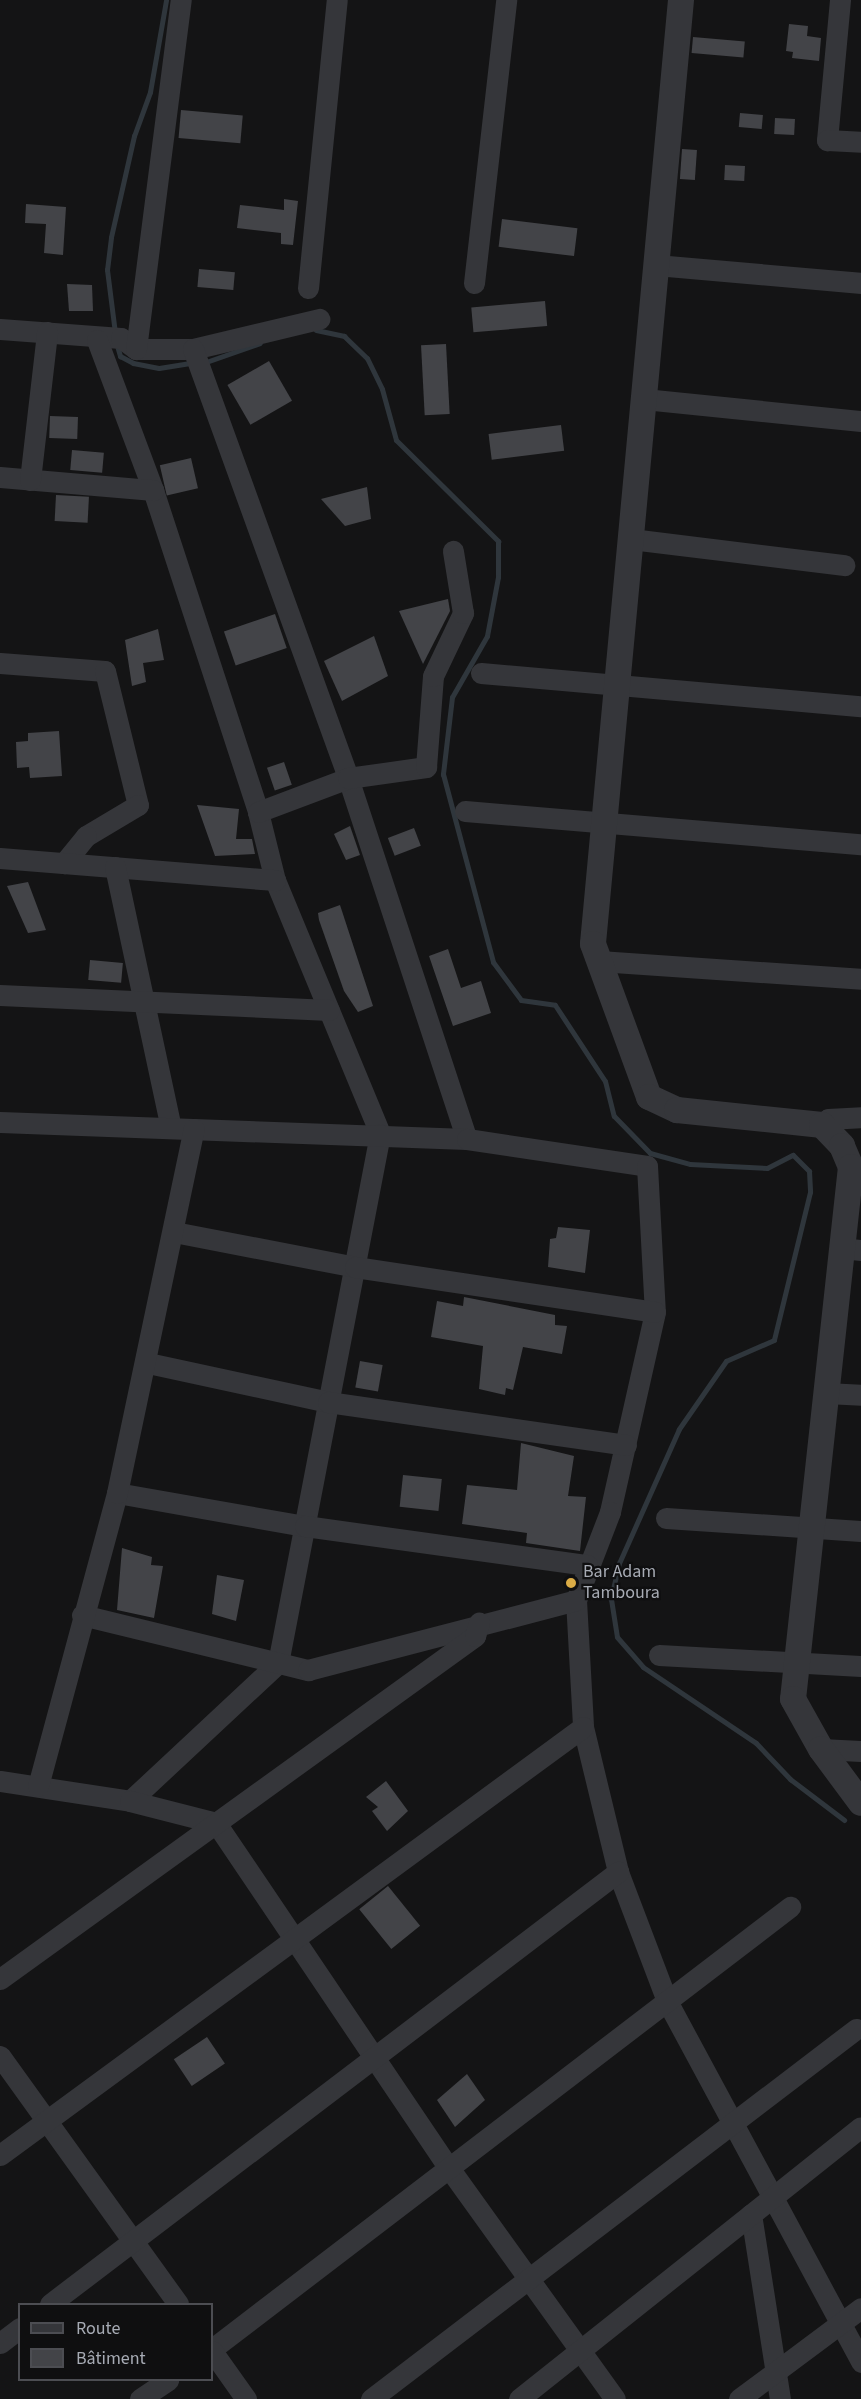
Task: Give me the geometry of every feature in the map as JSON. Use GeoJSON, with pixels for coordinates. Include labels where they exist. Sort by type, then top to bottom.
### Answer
{"type":"FeatureCollection","features":[{"type":"Feature","properties":{"kind":"street"},"geometry":{"type":"LineString","coordinates":[[130,1801],[278,1663],[380,1134],[275,880],[258,812],[153,489],[115,341],[181,0]]}},
{"type":"Feature","properties":{"kind":"street"},"geometry":{"type":"LineString","coordinates":[[308,288],[337,0]]}},
{"type":"Feature","properties":{"kind":"street"},"geometry":{"type":"LineString","coordinates":[[474,283],[506,0]]}},
{"type":"Feature","properties":{"kind":"street"},"geometry":{"type":"LineString","coordinates":[[681,0],[593,944],[650,1097],[677,1110],[822,1125],[842,1146],[851,1167],[851,1249],[826,1393],[793,1699],[821,1749],[861,1803]]}},
{"type":"Feature","properties":{"kind":"street"},"geometry":{"type":"LineString","coordinates":[[840,0],[827,140],[861,142]]}},
{"type":"Feature","properties":{"kind":"street"},"geometry":{"type":"LineString","coordinates":[[656,265],[861,283]]}},
{"type":"Feature","properties":{"kind":"street"},"geometry":{"type":"LineString","coordinates":[[0,328],[193,349],[319,319]]}},
{"type":"Feature","properties":{"kind":"street"},"geometry":{"type":"LineString","coordinates":[[30,480],[47,332]]}},
{"type":"Feature","properties":{"kind":"street"},"geometry":{"type":"LineString","coordinates":[[193,349],[348,778],[467,1139]]}},
{"type":"Feature","properties":{"kind":"street"},"geometry":{"type":"LineString","coordinates":[[644,399],[861,421]]}},
{"type":"Feature","properties":{"kind":"street"},"geometry":{"type":"LineString","coordinates":[[0,477],[153,489]]}},
{"type":"Feature","properties":{"kind":"street"},"geometry":{"type":"LineString","coordinates":[[631,539],[844,565]]}},
{"type":"Feature","properties":{"kind":"street"},"geometry":{"type":"LineString","coordinates":[[258,812],[348,778],[426,767],[433,676],[463,613],[453,551]]}},
{"type":"Feature","properties":{"kind":"street"},"geometry":{"type":"LineString","coordinates":[[0,663],[105,671],[138,805],[86,836],[64,863]]}},
{"type":"Feature","properties":{"kind":"street"},"geometry":{"type":"LineString","coordinates":[[481,673],[861,706]]}},
{"type":"Feature","properties":{"kind":"street"},"geometry":{"type":"LineString","coordinates":[[465,811],[861,844]]}},
{"type":"Feature","properties":{"kind":"street"},"geometry":{"type":"LineString","coordinates":[[0,858],[275,880]]}},
{"type":"Feature","properties":{"kind":"street"},"geometry":{"type":"LineString","coordinates":[[115,867],[171,1128]]}},
{"type":"Feature","properties":{"kind":"street"},"geometry":{"type":"LineString","coordinates":[[599,961],[861,979]]}},
{"type":"Feature","properties":{"kind":"street"},"geometry":{"type":"LineString","coordinates":[[0,995],[329,1010]]}},
{"type":"Feature","properties":{"kind":"street"},"geometry":{"type":"LineString","coordinates":[[822,1125],[828,1119],[861,1117]]}},
{"type":"Feature","properties":{"kind":"street"},"geometry":{"type":"LineString","coordinates":[[0,1122],[380,1134],[467,1139],[647,1166],[655,1311],[610,1512],[587,1565],[576,1600],[583,1727],[618,1872],[667,2001],[861,2362]]}},
{"type":"Feature","properties":{"kind":"street"},"geometry":{"type":"LineString","coordinates":[[38,1786],[82,1615],[117,1493],[148,1363],[194,1129]]}},
{"type":"Feature","properties":{"kind":"street"},"geometry":{"type":"LineString","coordinates":[[174,1232],[355,1267],[655,1311]]}},
{"type":"Feature","properties":{"kind":"street"},"geometry":{"type":"LineString","coordinates":[[148,1363],[328,1402],[626,1445]]}},
{"type":"Feature","properties":{"kind":"street"},"geometry":{"type":"LineString","coordinates":[[826,1393],[861,1395]]}},
{"type":"Feature","properties":{"kind":"street"},"geometry":{"type":"LineString","coordinates":[[117,1493],[305,1526],[587,1565]]}},
{"type":"Feature","properties":{"kind":"street"},"geometry":{"type":"LineString","coordinates":[[666,1518],[861,1531]]}},
{"type":"Feature","properties":{"kind":"street"},"geometry":{"type":"LineString","coordinates":[[82,1615],[308,1670],[479,1623],[576,1600]]}},
{"type":"Feature","properties":{"kind":"street"},"geometry":{"type":"LineString","coordinates":[[0,1979],[475,1636],[479,1623]]}},
{"type":"Feature","properties":{"kind":"street"},"geometry":{"type":"LineString","coordinates":[[659,1655],[861,1666]]}},
{"type":"Feature","properties":{"kind":"street"},"geometry":{"type":"LineString","coordinates":[[0,2155],[583,1727]]}},
{"type":"Feature","properties":{"kind":"street"},"geometry":{"type":"LineString","coordinates":[[821,1749],[861,1751]]}},
{"type":"Feature","properties":{"kind":"street"},"geometry":{"type":"LineString","coordinates":[[0,1781],[130,1801],[216,1823],[372,2057],[615,2399]]}},
{"type":"Feature","properties":{"kind":"street"},"geometry":{"type":"LineString","coordinates":[[51,2303],[618,1872]]}},
{"type":"Feature","properties":{"kind":"street"},"geometry":{"type":"LineString","coordinates":[[213,2349],[790,1907]]}},
{"type":"Feature","properties":{"kind":"street"},"geometry":{"type":"LineString","coordinates":[[371,2399],[856,2029]]}},
{"type":"Feature","properties":{"kind":"street"},"geometry":{"type":"LineString","coordinates":[[0,2056],[177,2303]]}},
{"type":"Feature","properties":{"kind":"street"},"geometry":{"type":"LineString","coordinates":[[519,2399],[860,2128]]}},
{"type":"Feature","properties":{"kind":"street"},"geometry":{"type":"LineString","coordinates":[[751,2214],[780,2399]]}},
{"type":"Feature","properties":{"kind":"street"},"geometry":{"type":"LineString","coordinates":[[738,2399],[861,2308]]}},
{"type":"Feature","properties":{"kind":"street"},"geometry":{"type":"LineString","coordinates":[[0,2343],[18,2330]]}},
{"type":"Feature","properties":{"kind":"street"},"geometry":{"type":"LineString","coordinates":[[213,2351],[246,2399]]}},
{"type":"Feature","properties":{"kind":"street"},"geometry":{"type":"LineString","coordinates":[[140,2399],[165,2381]]}},
{"type":"Feature","properties":{"kind":"building"},"geometry":{"type":"Polygon","coordinates":[[[789,24],[808,26],[807,36],[821,38],[819,61],[792,58],[793,52],[786,51],[789,24]]]}},
{"type":"Feature","properties":{"kind":"building"},"geometry":{"type":"Polygon","coordinates":[[[693,37],[745,42],[743,57],[692,53],[693,37]]]}},
{"type":"Feature","properties":{"kind":"building"},"geometry":{"type":"Polygon","coordinates":[[[181,110],[243,115],[240,143],[179,138],[181,110]]]}},
{"type":"Feature","properties":{"kind":"building"},"geometry":{"type":"Polygon","coordinates":[[[740,113],[763,115],[762,129],[739,127],[740,113]]]}},
{"type":"Feature","properties":{"kind":"building"},"geometry":{"type":"Polygon","coordinates":[[[775,118],[795,119],[794,135],[774,134],[775,118]]]}},
{"type":"Feature","properties":{"kind":"building"},"geometry":{"type":"Polygon","coordinates":[[[682,149],[697,150],[695,180],[680,179],[682,149]]]}},
{"type":"Feature","properties":{"kind":"building"},"geometry":{"type":"Polygon","coordinates":[[[725,165],[745,166],[744,181],[724,180],[725,165]]]}},
{"type":"Feature","properties":{"kind":"building"},"geometry":{"type":"Polygon","coordinates":[[[284,199],[298,201],[293,245],[281,244],[281,233],[237,228],[240,205],[284,210],[284,199]]]}},
{"type":"Feature","properties":{"kind":"building"},"geometry":{"type":"Polygon","coordinates":[[[26,204],[66,207],[63,255],[44,253],[46,224],[25,223],[26,204]]]}},
{"type":"Feature","properties":{"kind":"building"},"geometry":{"type":"Polygon","coordinates":[[[502,219],[577,228],[574,256],[499,247],[502,219]]]}},
{"type":"Feature","properties":{"kind":"building"},"geometry":{"type":"Polygon","coordinates":[[[199,269],[235,272],[233,290],[197,287],[199,269]]]}},
{"type":"Feature","properties":{"kind":"building"},"geometry":{"type":"Polygon","coordinates":[[[67,284],[92,285],[93,311],[69,311],[67,284]]]}},
{"type":"Feature","properties":{"kind":"building"},"geometry":{"type":"Polygon","coordinates":[[[545,301],[547,326],[473,332],[471,307],[545,301]]]}},
{"type":"Feature","properties":{"kind":"building"},"geometry":{"type":"Polygon","coordinates":[[[446,344],[450,414],[425,415],[421,345],[446,344]]]}},
{"type":"Feature","properties":{"kind":"building"},"geometry":{"type":"Polygon","coordinates":[[[269,361],[292,401],[250,425],[227,385],[269,361]]]}},
{"type":"Feature","properties":{"kind":"building"},"geometry":{"type":"Polygon","coordinates":[[[50,416],[78,417],[77,439],[49,438],[50,416]]]}},
{"type":"Feature","properties":{"kind":"building"},"geometry":{"type":"Polygon","coordinates":[[[561,425],[564,451],[492,460],[489,434],[561,425]]]}},
{"type":"Feature","properties":{"kind":"building"},"geometry":{"type":"Polygon","coordinates":[[[72,450],[104,453],[102,473],[70,470],[72,450]]]}},
{"type":"Feature","properties":{"kind":"building"},"geometry":{"type":"Polygon","coordinates":[[[191,458],[198,488],[167,495],[160,465],[191,458]]]}},
{"type":"Feature","properties":{"kind":"building"},"geometry":{"type":"Polygon","coordinates":[[[367,487],[371,519],[345,526],[321,499],[367,487]]]}},
{"type":"Feature","properties":{"kind":"building"},"geometry":{"type":"Polygon","coordinates":[[[56,495],[89,497],[88,523],[55,521],[56,495]]]}},
{"type":"Feature","properties":{"kind":"building"},"geometry":{"type":"Polygon","coordinates":[[[448,599],[450,611],[423,664],[399,611],[448,599]]]}},
{"type":"Feature","properties":{"kind":"building"},"geometry":{"type":"Polygon","coordinates":[[[275,614],[287,648],[236,666],[224,632],[275,614]]]}},
{"type":"Feature","properties":{"kind":"building"},"geometry":{"type":"Polygon","coordinates":[[[158,629],[164,660],[143,663],[146,682],[132,686],[125,640],[158,629]]]}},
{"type":"Feature","properties":{"kind":"building"},"geometry":{"type":"Polygon","coordinates":[[[374,636],[388,676],[342,701],[324,661],[374,636]]]}},
{"type":"Feature","properties":{"kind":"building"},"geometry":{"type":"Polygon","coordinates":[[[59,731],[62,776],[30,778],[29,767],[17,768],[16,742],[28,741],[28,733],[59,731]]]}},
{"type":"Feature","properties":{"kind":"building"},"geometry":{"type":"Polygon","coordinates":[[[284,762],[292,785],[275,791],[267,768],[284,762]]]}},
{"type":"Feature","properties":{"kind":"building"},"geometry":{"type":"Polygon","coordinates":[[[197,805],[239,809],[236,839],[252,839],[255,854],[215,856],[197,805]]]}},
{"type":"Feature","properties":{"kind":"building"},"geometry":{"type":"Polygon","coordinates":[[[350,826],[360,855],[346,860],[334,834],[350,826]]]}},
{"type":"Feature","properties":{"kind":"building"},"geometry":{"type":"Polygon","coordinates":[[[414,828],[421,846],[395,856],[388,838],[414,828]]]}},
{"type":"Feature","properties":{"kind":"building"},"geometry":{"type":"Polygon","coordinates":[[[28,882],[46,930],[28,933],[7,886],[28,882]]]}},
{"type":"Feature","properties":{"kind":"building"},"geometry":{"type":"Polygon","coordinates":[[[340,905],[373,1006],[358,1012],[344,991],[319,920],[318,913],[340,905]]]}},
{"type":"Feature","properties":{"kind":"building"},"geometry":{"type":"Polygon","coordinates":[[[448,949],[461,988],[481,981],[491,1013],[453,1026],[429,956],[448,949]]]}},
{"type":"Feature","properties":{"kind":"building"},"geometry":{"type":"Polygon","coordinates":[[[90,960],[123,963],[121,983],[88,980],[90,960]]]}},
{"type":"Feature","properties":{"kind":"building"},"geometry":{"type":"Polygon","coordinates":[[[558,1227],[590,1230],[585,1273],[548,1267],[550,1239],[556,1238],[558,1227]]]}},
{"type":"Feature","properties":{"kind":"building"},"geometry":{"type":"Polygon","coordinates":[[[464,1297],[555,1315],[555,1325],[567,1326],[562,1354],[523,1347],[513,1390],[506,1388],[505,1395],[479,1389],[483,1346],[431,1337],[437,1301],[463,1306],[464,1297]]]}},
{"type":"Feature","properties":{"kind":"building"},"geometry":{"type":"Polygon","coordinates":[[[360,1361],[383,1365],[378,1392],[355,1388],[360,1361]]]}},
{"type":"Feature","properties":{"kind":"building"},"geometry":{"type":"Polygon","coordinates":[[[521,1443],[574,1456],[568,1496],[586,1497],[580,1551],[526,1543],[527,1533],[462,1524],[467,1485],[517,1490],[521,1443]]]}},
{"type":"Feature","properties":{"kind":"building"},"geometry":{"type":"Polygon","coordinates":[[[403,1475],[442,1479],[438,1511],[400,1507],[403,1475]]]}},
{"type":"Feature","properties":{"kind":"building"},"geometry":{"type":"Polygon","coordinates":[[[122,1548],[152,1557],[151,1565],[163,1566],[154,1618],[117,1610],[122,1548]]]}},
{"type":"Feature","properties":{"kind":"building"},"geometry":{"type":"Polygon","coordinates":[[[217,1575],[244,1580],[236,1621],[212,1614],[217,1575]]]}},
{"type":"Feature","properties":{"kind":"building"},"geometry":{"type":"Polygon","coordinates":[[[386,1781],[408,1811],[387,1831],[372,1811],[378,1807],[366,1797],[386,1781]]]}},
{"type":"Feature","properties":{"kind":"building"},"geometry":{"type":"Polygon","coordinates":[[[388,1886],[420,1926],[391,1949],[359,1909],[388,1886]]]}},
{"type":"Feature","properties":{"kind":"building"},"geometry":{"type":"Polygon","coordinates":[[[207,2037],[225,2064],[192,2086],[174,2059],[207,2037]]]}},
{"type":"Feature","properties":{"kind":"building"},"geometry":{"type":"Polygon","coordinates":[[[467,2074],[485,2100],[455,2127],[437,2100],[467,2074]]]}},
{"type":"Feature","properties":{"kind":"waterway"},"geometry":{"type":"LineString","coordinates":[[115,333],[107,270],[111,237],[134,136],[150,92],[166,0]]}},
{"type":"Feature","properties":{"kind":"waterway"},"geometry":{"type":"LineString","coordinates":[[316,330],[344,336],[367,358],[382,389],[396,440],[498,541],[498,577],[487,636],[452,697],[443,774],[493,962],[521,1000],[555,1005],[605,1081],[614,1116],[650,1153],[690,1164],[767,1168],[793,1155],[809,1171],[810,1192],[774,1340],[726,1361],[679,1429],[619,1563],[611,1599],[617,1637],[643,1667],[756,1743],[790,1779],[844,1820]]}},
{"type":"Feature","properties":{"kind":"waterway"},"geometry":{"type":"LineString","coordinates":[[116,342],[120,356],[133,363],[159,368],[192,363]]}},
{"type":"Feature","properties":{"kind":"waterway"},"geometry":{"type":"LineString","coordinates":[[206,362],[260,343]]}},
{"type":"Feature","properties":{"kind":"place","name":"Bar Adam Tamboura"},"geometry":{"type":"Point","coordinates":[571,1583]}}]}
